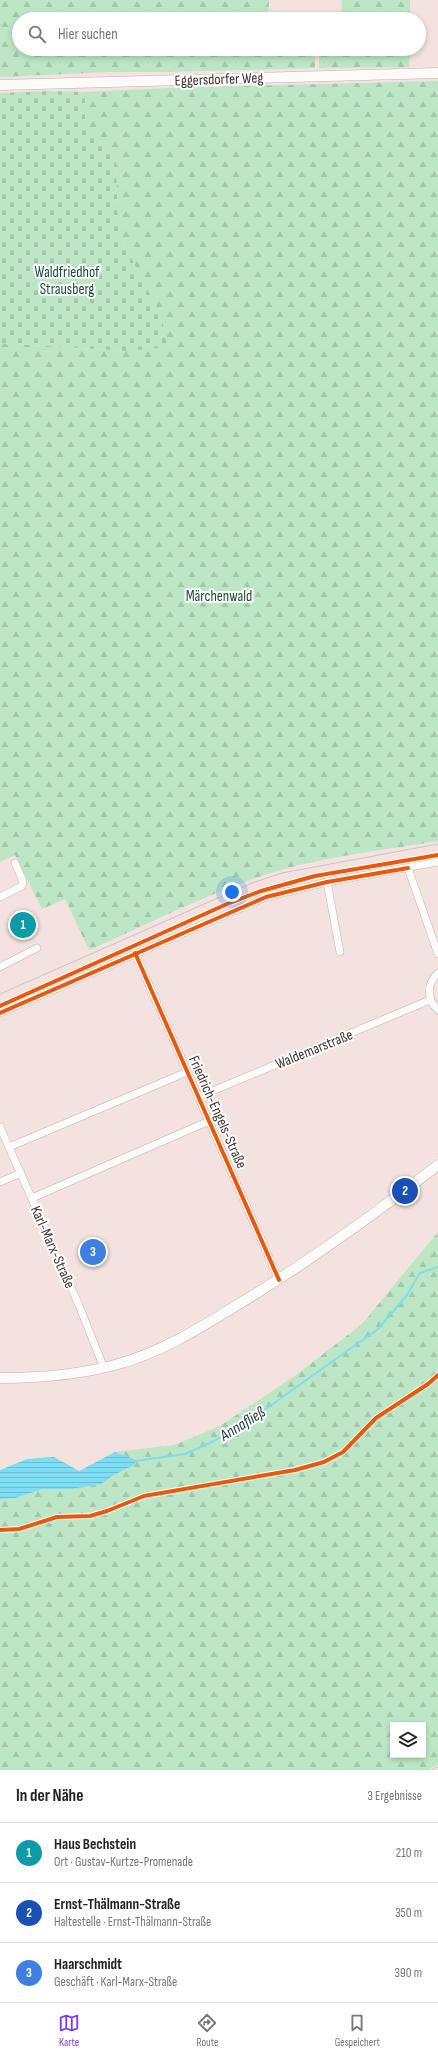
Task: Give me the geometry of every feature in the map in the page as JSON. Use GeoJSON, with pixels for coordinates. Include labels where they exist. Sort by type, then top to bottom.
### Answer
{"type":"FeatureCollection","features":[{"type":"Feature","properties":{"kind":"main road","name":"Eggersdorfer Weg"},"geometry":{"type":"LineString","coordinates":[[0,85],[438,73]]}},
{"type":"Feature","properties":{"kind":"main road"},"geometry":{"type":"LineString","coordinates":[[0,1378],[39,1378],[104,1368],[139,1356],[188,1334],[279,1280],[352,1231],[438,1165]]}},
{"type":"Feature","properties":{"kind":"street"},"geometry":{"type":"LineString","coordinates":[[0,1013],[266,897],[328,882],[438,862]]}},
{"type":"Feature","properties":{"kind":"street"},"geometry":{"type":"LineString","coordinates":[[0,897],[20,889],[22,886],[23,881],[16,863]]}},
{"type":"Feature","properties":{"kind":"street"},"geometry":{"type":"LineString","coordinates":[[408,868],[438,954]]}},
{"type":"Feature","properties":{"kind":"street"},"geometry":{"type":"LineString","coordinates":[[328,882],[340,952]]}},
{"type":"Feature","properties":{"kind":"street"},"geometry":{"type":"LineString","coordinates":[[0,968],[37,948]]}},
{"type":"Feature","properties":{"kind":"street","name":"Friedrich-Engels-Straße"},"geometry":{"type":"LineString","coordinates":[[135,953],[279,1280]]}},
{"type":"Feature","properties":{"kind":"street"},"geometry":{"type":"LineString","coordinates":[[438,973],[430,984],[430,1000],[438,1010]]}},
{"type":"Feature","properties":{"kind":"street","name":"Waldemarstraße"},"geometry":{"type":"LineString","coordinates":[[198,1097],[430,1000]]}},
{"type":"Feature","properties":{"kind":"street"},"geometry":{"type":"LineString","coordinates":[[9,1147],[187,1072]]}},
{"type":"Feature","properties":{"kind":"street"},"geometry":{"type":"LineString","coordinates":[[32,1198],[208,1121]]}},
{"type":"Feature","properties":{"kind":"street","name":"Karl-Marx-Straße"},"geometry":{"type":"LineString","coordinates":[[0,1127],[32,1198],[104,1368]]}},
{"type":"Feature","properties":{"kind":"street"},"geometry":{"type":"LineString","coordinates":[[0,1182],[21,1173]]}},
{"type":"Feature","properties":{"kind":"green space"},"geometry":{"type":"Polygon","coordinates":[[[0,0],[269,0],[268,12],[12,12],[12,56],[315,56],[315,68],[108,72],[0,77],[0,0]]]}},
{"type":"Feature","properties":{"kind":"green space"},"geometry":{"type":"Polygon","coordinates":[[[342,0],[410,0],[410,12],[341,12],[342,0]]]}},
{"type":"Feature","properties":{"kind":"green space"},"geometry":{"type":"Polygon","coordinates":[[[319,56],[410,56],[409,67],[319,68],[319,56]]]}},
{"type":"Feature","properties":{"kind":"green space","name":"Märchenwald"},"geometry":{"type":"Polygon","coordinates":[[[438,81],[438,841],[337,857],[277,871],[205,898],[89,950],[65,899],[42,909],[15,855],[0,862],[0,343],[126,351],[158,310],[118,232],[116,159],[85,126],[85,92],[168,88],[438,81]]]}},
{"type":"Feature","properties":{"kind":"green space","name":"Waldfriedhof Strausberg"},"geometry":{"type":"Polygon","coordinates":[[[51,91],[85,92],[85,126],[116,159],[118,232],[158,310],[170,347],[126,351],[0,343],[0,93],[51,91]]]}},
{"type":"Feature","properties":{"kind":"green space"},"geometry":{"type":"Polygon","coordinates":[[[438,1232],[438,1764],[428,1770],[0,1770],[0,1499],[16,1498],[42,1489],[72,1489],[101,1484],[114,1475],[133,1466],[135,1460],[115,1452],[174,1445],[220,1426],[296,1375],[362,1324],[438,1232]]]}},
{"type":"Feature","properties":{"kind":"water"},"geometry":{"type":"Polygon","coordinates":[[[115,1452],[136,1460],[134,1465],[114,1475],[101,1484],[72,1489],[42,1489],[16,1498],[0,1499],[0,1470],[27,1459],[54,1457],[79,1471],[115,1452]]]}},
{"type":"Feature","properties":{"kind":"waterway","name":"Annafließ"},"geometry":{"type":"LineString","coordinates":[[135,1461],[185,1454],[214,1441],[267,1408],[378,1329],[407,1295],[420,1273],[438,1267]]}},
{"type":"Feature","properties":{"kind":"tram line"},"geometry":{"type":"LineString","coordinates":[[0,994],[252,883],[282,873],[438,844]]}},
{"type":"Feature","properties":{"kind":"tram line"},"geometry":{"type":"LineString","coordinates":[[432,1770],[438,1766]]}},
{"type":"Feature","properties":{"kind":"cycle path"},"geometry":{"type":"LineString","coordinates":[[0,1006],[227,904],[261,891],[315,876],[438,855]]}},
{"type":"Feature","properties":{"kind":"cycle path"},"geometry":{"type":"LineString","coordinates":[[0,1013],[266,897],[327,882],[408,868]]}},
{"type":"Feature","properties":{"kind":"cycle path"},"geometry":{"type":"LineString","coordinates":[[135,953],[279,1280]]}},
{"type":"Feature","properties":{"kind":"cycle path"},"geometry":{"type":"LineString","coordinates":[[0,1530],[19,1529],[57,1517],[90,1516],[107,1511],[144,1496],[295,1470],[324,1462],[343,1452],[376,1418],[428,1384],[438,1375]]}},
{"type":"Feature","properties":{"kind":"place","name":"Haus Bechstein"},"geometry":{"type":"Point","coordinates":[23,925]}},
{"type":"Feature","properties":{"kind":"place","name":"Ernst-Thälmann-Straße"},"geometry":{"type":"Point","coordinates":[405,1191]}},
{"type":"Feature","properties":{"kind":"place","name":"Haarschmidt"},"geometry":{"type":"Point","coordinates":[93,1252]}}]}
